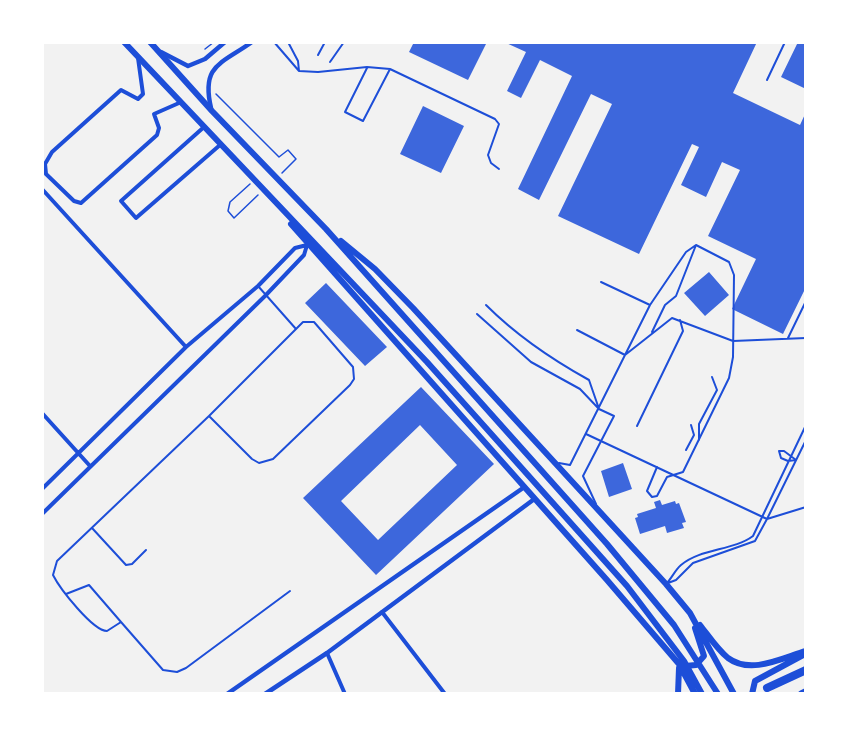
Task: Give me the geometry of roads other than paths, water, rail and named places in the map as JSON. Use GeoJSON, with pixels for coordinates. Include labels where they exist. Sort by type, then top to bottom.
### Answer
{"type":"FeatureCollection","features":[{"type":"Feature","properties":{"kind":"highway"},"geometry":{"type":"LineString","coordinates":[[767,688],[806,670]]}},
{"type":"Feature","properties":{"kind":"main road"},"geometry":{"type":"LineString","coordinates":[[124,42],[179,103],[427,362],[627,586],[684,661],[702,694]]}},
{"type":"Feature","properties":{"kind":"main road"},"geometry":{"type":"LineString","coordinates":[[150,42],[212,111],[327,229],[644,588],[674,625],[718,694]]}},
{"type":"Feature","properties":{"kind":"main road"},"geometry":{"type":"LineString","coordinates":[[275,204],[307,245],[679,664],[695,694]]}},
{"type":"Feature","properties":{"kind":"main road"},"geometry":{"type":"LineString","coordinates":[[327,229],[375,269],[413,308],[599,509],[728,657],[742,664],[761,665],[806,652]]}},
{"type":"Feature","properties":{"kind":"main road"},"geometry":{"type":"LineString","coordinates":[[679,664],[696,665],[704,656],[690,614]]}},
{"type":"Feature","properties":{"kind":"main road"},"geometry":{"type":"LineString","coordinates":[[690,614],[734,694]]}},
{"type":"Feature","properties":{"kind":"main road"},"geometry":{"type":"LineString","coordinates":[[752,694],[755,681],[806,652]]}},
{"type":"Feature","properties":{"kind":"main road"},"geometry":{"type":"LineString","coordinates":[[678,694],[679,664]]}},
{"type":"Feature","properties":{"kind":"street"},"geometry":{"type":"LineString","coordinates":[[159,51],[188,66],[205,59],[225,42]]}},
{"type":"Feature","properties":{"kind":"street"},"geometry":{"type":"LineString","coordinates":[[240,42],[244,48]]}},
{"type":"Feature","properties":{"kind":"street"},"geometry":{"type":"LineString","coordinates":[[212,111],[206,87],[212,71],[252,42]]}},
{"type":"Feature","properties":{"kind":"street"},"geometry":{"type":"LineString","coordinates":[[138,57],[143,94],[138,99],[121,90],[52,152],[45,164],[46,174],[74,201],[81,203],[157,135],[159,128],[154,114],[179,103]]}},
{"type":"Feature","properties":{"kind":"street"},"geometry":{"type":"LineString","coordinates":[[204,128],[121,201],[123,206],[136,218],[220,145]]}},
{"type":"Feature","properties":{"kind":"street"},"geometry":{"type":"LineString","coordinates":[[42,189],[186,347]]}},
{"type":"Feature","properties":{"kind":"street"},"geometry":{"type":"LineString","coordinates":[[42,489],[186,347],[258,286],[295,248],[307,245]]}},
{"type":"Feature","properties":{"kind":"street"},"geometry":{"type":"LineString","coordinates":[[42,514],[265,296],[304,255],[307,245]]}},
{"type":"Feature","properties":{"kind":"street"},"geometry":{"type":"LineString","coordinates":[[42,413],[90,466]]}},
{"type":"Feature","properties":{"kind":"street"},"geometry":{"type":"LineString","coordinates":[[227,694],[523,488]]}},
{"type":"Feature","properties":{"kind":"street"},"geometry":{"type":"LineString","coordinates":[[265,694],[327,653],[533,500]]}},
{"type":"Feature","properties":{"kind":"street"},"geometry":{"type":"LineString","coordinates":[[382,612],[445,694]]}},
{"type":"Feature","properties":{"kind":"street"},"geometry":{"type":"LineString","coordinates":[[327,653],[345,694]]}},
{"type":"Feature","properties":{"kind":"street"},"geometry":{"type":"LineString","coordinates":[[274,688],[278,694]]}},
{"type":"Feature","properties":{"kind":"lane"},"geometry":{"type":"LineString","coordinates":[[274,42],[299,70],[318,72],[367,67],[390,69],[495,119],[499,123],[498,130],[488,155],[491,163],[499,169]]}},
{"type":"Feature","properties":{"kind":"lane"},"geometry":{"type":"LineString","coordinates":[[288,42],[298,61],[299,70]]}},
{"type":"Feature","properties":{"kind":"lane"},"geometry":{"type":"LineString","coordinates":[[318,55],[325,42]]}},
{"type":"Feature","properties":{"kind":"lane"},"geometry":{"type":"LineString","coordinates":[[330,62],[344,42]]}},
{"type":"Feature","properties":{"kind":"lane"},"geometry":{"type":"LineString","coordinates":[[767,80],[785,42]]}},
{"type":"Feature","properties":{"kind":"lane"},"geometry":{"type":"LineString","coordinates":[[367,67],[345,112],[363,121],[390,69]]}},
{"type":"Feature","properties":{"kind":"lane"},"geometry":{"type":"LineString","coordinates":[[547,455],[563,466],[570,465],[650,305],[686,252],[696,245]]}},
{"type":"Feature","properties":{"kind":"lane"},"geometry":{"type":"LineString","coordinates":[[651,334],[665,305],[676,296],[696,245]]}},
{"type":"Feature","properties":{"kind":"lane"},"geometry":{"type":"LineString","coordinates":[[657,467],[647,491],[652,497],[657,496],[667,477],[683,472],[729,378],[733,341],[734,276],[729,262],[696,245]]}},
{"type":"Feature","properties":{"kind":"lane"},"geometry":{"type":"LineString","coordinates":[[601,282],[650,305]]}},
{"type":"Feature","properties":{"kind":"lane"},"geometry":{"type":"LineString","coordinates":[[258,286],[296,329]]}},
{"type":"Feature","properties":{"kind":"lane"},"geometry":{"type":"LineString","coordinates":[[788,338],[806,301]]}},
{"type":"Feature","properties":{"kind":"lane"},"geometry":{"type":"LineString","coordinates":[[486,305],[511,330],[589,380],[599,409]]}},
{"type":"Feature","properties":{"kind":"lane"},"geometry":{"type":"LineString","coordinates":[[477,314],[531,362],[580,389],[599,409],[614,416],[583,476],[585,486],[599,509]]}},
{"type":"Feature","properties":{"kind":"lane"},"geometry":{"type":"LineString","coordinates":[[625,355],[672,318],[733,341],[806,338]]}},
{"type":"Feature","properties":{"kind":"lane"},"geometry":{"type":"LineString","coordinates":[[637,426],[683,331],[679,319]]}},
{"type":"Feature","properties":{"kind":"lane"},"geometry":{"type":"LineString","coordinates":[[121,622],[107,631],[97,629],[57,583],[53,568],[57,561],[209,416],[303,322],[314,322],[353,368],[354,379],[350,385],[273,459],[266,462],[252,459],[209,416]]}},
{"type":"Feature","properties":{"kind":"lane"},"geometry":{"type":"LineString","coordinates":[[577,330],[625,355]]}},
{"type":"Feature","properties":{"kind":"lane"},"geometry":{"type":"LineString","coordinates":[[699,440],[699,424],[717,390],[712,377]]}},
{"type":"Feature","properties":{"kind":"lane"},"geometry":{"type":"LineString","coordinates":[[686,450],[694,435],[691,425]]}},
{"type":"Feature","properties":{"kind":"lane"},"geometry":{"type":"LineString","coordinates":[[666,584],[674,577],[679,566],[691,559],[748,540],[753,536],[806,426]]}},
{"type":"Feature","properties":{"kind":"lane"},"geometry":{"type":"LineString","coordinates":[[586,434],[766,519],[806,507]]}},
{"type":"Feature","properties":{"kind":"lane"},"geometry":{"type":"LineString","coordinates":[[666,584],[676,580],[693,563],[755,541],[806,440]]}},
{"type":"Feature","properties":{"kind":"lane"},"geometry":{"type":"LineString","coordinates":[[779,452],[792,455],[796,460],[788,461],[781,458],[779,452]]}},
{"type":"Feature","properties":{"kind":"lane"},"geometry":{"type":"LineString","coordinates":[[92,528],[126,565],[132,564],[146,550]]}},
{"type":"Feature","properties":{"kind":"lane"},"geometry":{"type":"LineString","coordinates":[[66,594],[89,585],[164,670],[177,672],[290,591]]}}]}
